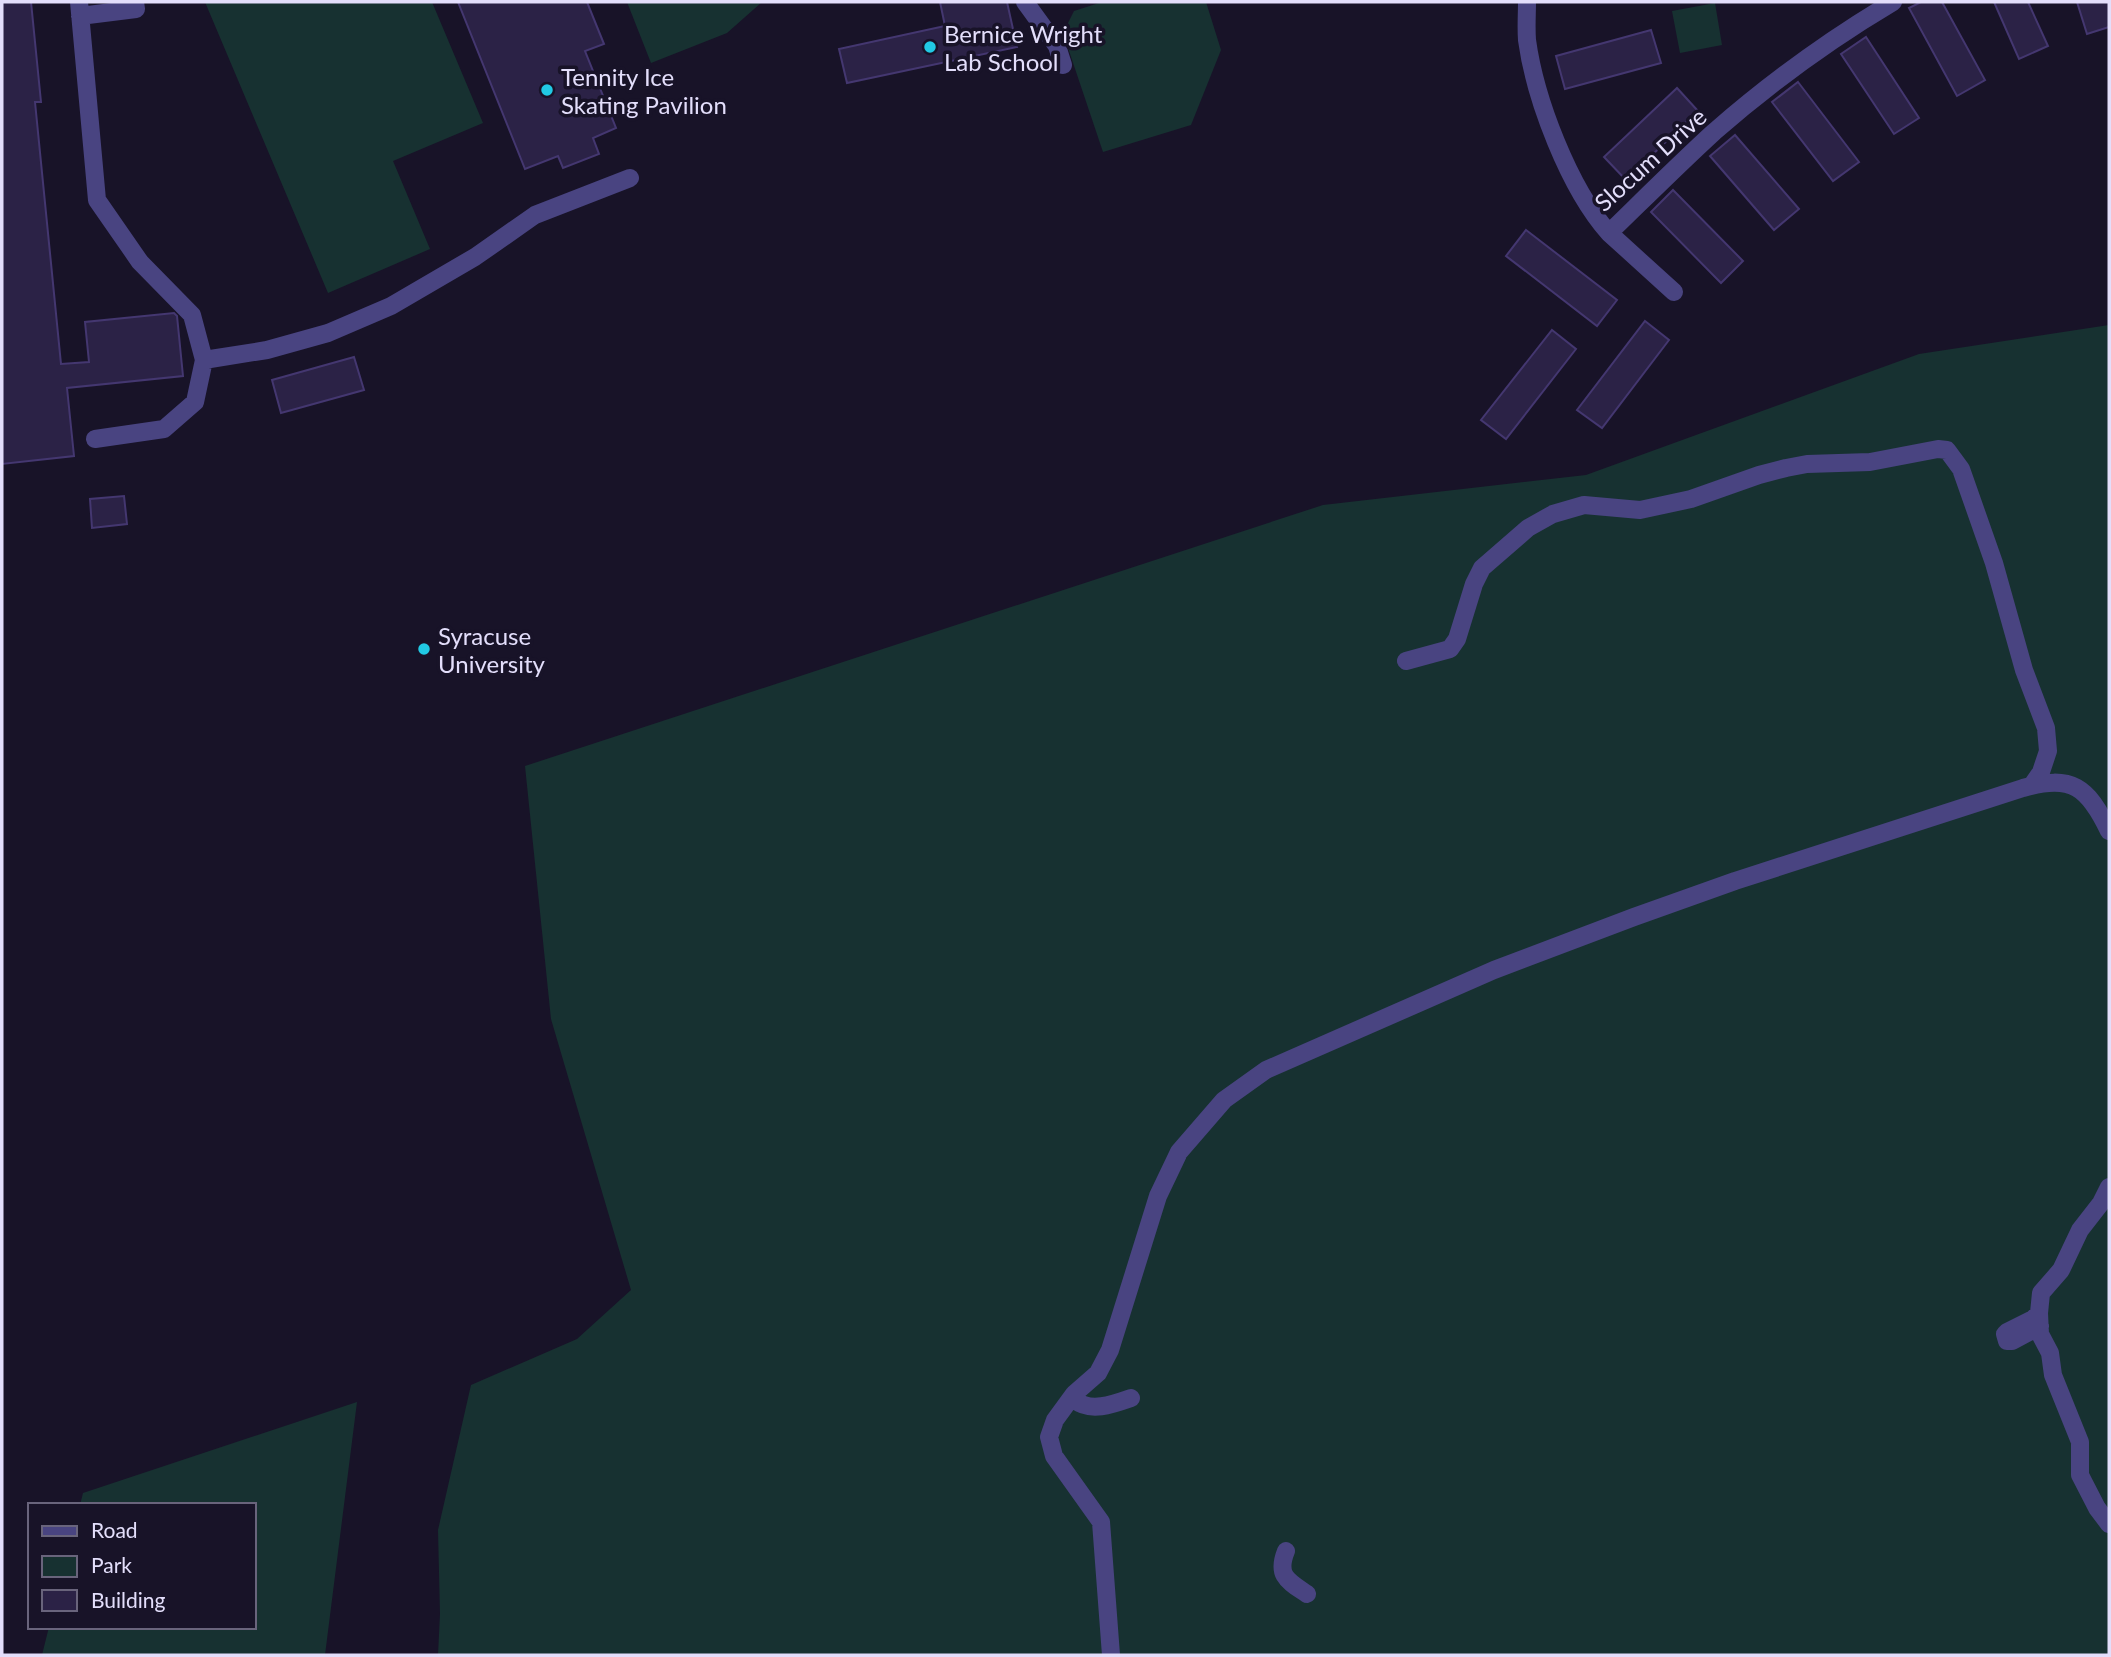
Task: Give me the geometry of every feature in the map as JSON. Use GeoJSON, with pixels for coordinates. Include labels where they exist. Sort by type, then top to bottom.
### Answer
{"type":"FeatureCollection","features":[{"type":"Feature","properties":{"kind":"street"},"geometry":{"type":"LineString","coordinates":[[95,439],[164,429],[195,402],[204,360],[192,315],[141,262],[97,200],[79,9],[136,9],[135,2]]}},
{"type":"Feature","properties":{"kind":"street"},"geometry":{"type":"LineString","coordinates":[[1025,2],[1057,46],[1063,65]]}},
{"type":"Feature","properties":{"kind":"street","name":"Slocum Drive"},"geometry":{"type":"LineString","coordinates":[[1527,2],[1527,39],[1538,91],[1558,145],[1581,194],[1609,233],[1715,132],[1796,65],[1893,2]]}},
{"type":"Feature","properties":{"kind":"street"},"geometry":{"type":"LineString","coordinates":[[204,360],[291,344],[328,333],[378,312],[475,257],[535,215],[630,178]]}},
{"type":"Feature","properties":{"kind":"street"},"geometry":{"type":"LineString","coordinates":[[1609,233],[1674,292]]}},
{"type":"Feature","properties":{"kind":"street"},"geometry":{"type":"LineString","coordinates":[[1406,661],[1450,649],[1457,639],[1474,584],[1482,568],[1528,528],[1553,514],[1584,505],[1640,510],[1691,499],[1786,468],[1807,464],[1870,462],[1938,449],[1947,450],[1961,469],[1994,563],[2024,670],[2046,728],[2048,751],[2041,772],[2032,785]]}},
{"type":"Feature","properties":{"kind":"street"},"geometry":{"type":"LineString","coordinates":[[1111,1655],[1101,1522],[1054,1456],[1049,1437],[1055,1420],[1074,1394],[1098,1373],[1110,1350],[1158,1196],[1179,1152],[1224,1100],[1251,1079],[1303,1052],[1494,970],[1735,881],[2032,785],[2062,781],[2082,791],[2096,805],[2109,831]]}},
{"type":"Feature","properties":{"kind":"street"},"geometry":{"type":"LineString","coordinates":[[2109,1187],[2080,1230],[2061,1270],[2040,1293],[2039,1320],[2040,1334],[2052,1358],[2050,1364],[2056,1384],[2080,1442],[2080,1475],[2097,1508],[2109,1524]]}},
{"type":"Feature","properties":{"kind":"street"},"geometry":{"type":"LineString","coordinates":[[1074,1394],[1075,1400],[1087,1407],[1110,1405],[1131,1398]]}},
{"type":"Feature","properties":{"kind":"street"},"geometry":{"type":"LineString","coordinates":[[1286,1551],[1281,1564],[1285,1577],[1307,1594]]}},
{"type":"Feature","properties":{"kind":"green space"},"geometry":{"type":"Polygon","coordinates":[[[205,2],[432,2],[483,123],[393,161],[430,249],[328,293],[205,2]]]}},
{"type":"Feature","properties":{"kind":"green space"},"geometry":{"type":"Polygon","coordinates":[[[627,2],[762,2],[727,33],[651,63],[627,2]]]}},
{"type":"Feature","properties":{"kind":"green space"},"geometry":{"type":"Polygon","coordinates":[[[1102,2],[1206,2],[1221,50],[1191,125],[1103,152],[1063,33],[1074,11],[1102,2]]]}},
{"type":"Feature","properties":{"kind":"green space"},"geometry":{"type":"Polygon","coordinates":[[[1715,3],[1722,45],[1680,53],[1672,11],[1715,3]]]}},
{"type":"Feature","properties":{"kind":"green space"},"geometry":{"type":"Polygon","coordinates":[[[2109,325],[2109,1655],[438,1655],[438,1530],[471,1385],[577,1339],[631,1290],[551,1019],[525,766],[1323,505],[1586,475],[1919,354],[2109,325]]]}},
{"type":"Feature","properties":{"kind":"green space"},"geometry":{"type":"Polygon","coordinates":[[[357,1402],[325,1655],[42,1655],[48,1629],[256,1629],[256,1503],[80,1503],[83,1493],[357,1402]]]}},
{"type":"Feature","properties":{"kind":"building"},"geometry":{"type":"Polygon","coordinates":[[[2,2],[31,2],[41,102],[35,102],[61,364],[89,362],[85,322],[174,313],[177,316],[183,376],[67,388],[74,456],[2,464],[2,2]]]}},
{"type":"Feature","properties":{"kind":"building","name":"Tennity Ice Skating Pavilion"},"geometry":{"type":"Polygon","coordinates":[[[458,2],[587,2],[604,44],[585,51],[616,128],[593,138],[599,154],[563,168],[558,156],[525,169],[458,2]]]}},
{"type":"Feature","properties":{"kind":"building","name":"Bernice Wright Lab School"},"geometry":{"type":"Polygon","coordinates":[[[940,2],[1007,2],[1017,47],[847,83],[839,49],[945,26],[940,2]]]}},
{"type":"Feature","properties":{"kind":"building"},"geometry":{"type":"Polygon","coordinates":[[[1921,2],[1942,2],[1985,80],[1957,96],[1909,8],[1921,2]]]}},
{"type":"Feature","properties":{"kind":"building"},"geometry":{"type":"Polygon","coordinates":[[[1994,2],[2028,2],[2048,46],[2019,59],[1994,2]]]}},
{"type":"Feature","properties":{"kind":"building"},"geometry":{"type":"Polygon","coordinates":[[[2077,2],[2109,2],[2109,27],[2087,34],[2077,2]]]}},
{"type":"Feature","properties":{"kind":"building"},"geometry":{"type":"Polygon","coordinates":[[[1651,30],[1661,63],[1565,89],[1556,56],[1651,30]]]}},
{"type":"Feature","properties":{"kind":"building"},"geometry":{"type":"Polygon","coordinates":[[[1866,37],[1919,118],[1894,134],[1841,54],[1866,37]]]}},
{"type":"Feature","properties":{"kind":"building"},"geometry":{"type":"Polygon","coordinates":[[[1798,82],[1859,162],[1833,181],[1772,102],[1798,82]]]}},
{"type":"Feature","properties":{"kind":"building"},"geometry":{"type":"Polygon","coordinates":[[[1677,88],[1698,111],[1626,180],[1604,157],[1677,88]]]}},
{"type":"Feature","properties":{"kind":"building"},"geometry":{"type":"Polygon","coordinates":[[[1735,135],[1799,209],[1774,230],[1710,156],[1735,135]]]}},
{"type":"Feature","properties":{"kind":"building"},"geometry":{"type":"Polygon","coordinates":[[[1673,190],[1743,261],[1721,283],[1651,212],[1673,190]]]}},
{"type":"Feature","properties":{"kind":"building"},"geometry":{"type":"Polygon","coordinates":[[[1526,230],[1617,300],[1597,326],[1506,256],[1526,230]]]}},
{"type":"Feature","properties":{"kind":"building"},"geometry":{"type":"Polygon","coordinates":[[[1645,321],[1669,340],[1602,428],[1577,410],[1645,321]]]}},
{"type":"Feature","properties":{"kind":"building"},"geometry":{"type":"Polygon","coordinates":[[[1552,330],[1576,349],[1506,439],[1481,420],[1552,330]]]}},
{"type":"Feature","properties":{"kind":"building"},"geometry":{"type":"Polygon","coordinates":[[[354,357],[364,390],[281,413],[272,380],[354,357]]]}},
{"type":"Feature","properties":{"kind":"building"},"geometry":{"type":"Polygon","coordinates":[[[124,496],[127,524],[92,528],[90,499],[124,496]]]}},
{"type":"Feature","properties":{"kind":"place","name":"Bernice Wright Lab School"},"geometry":{"type":"Point","coordinates":[930,47]}},
{"type":"Feature","properties":{"kind":"place","name":"Tennity Ice Skating Pavilion"},"geometry":{"type":"Point","coordinates":[547,90]}},
{"type":"Feature","properties":{"kind":"place","name":"Syracuse University"},"geometry":{"type":"Point","coordinates":[424,649]}}]}
